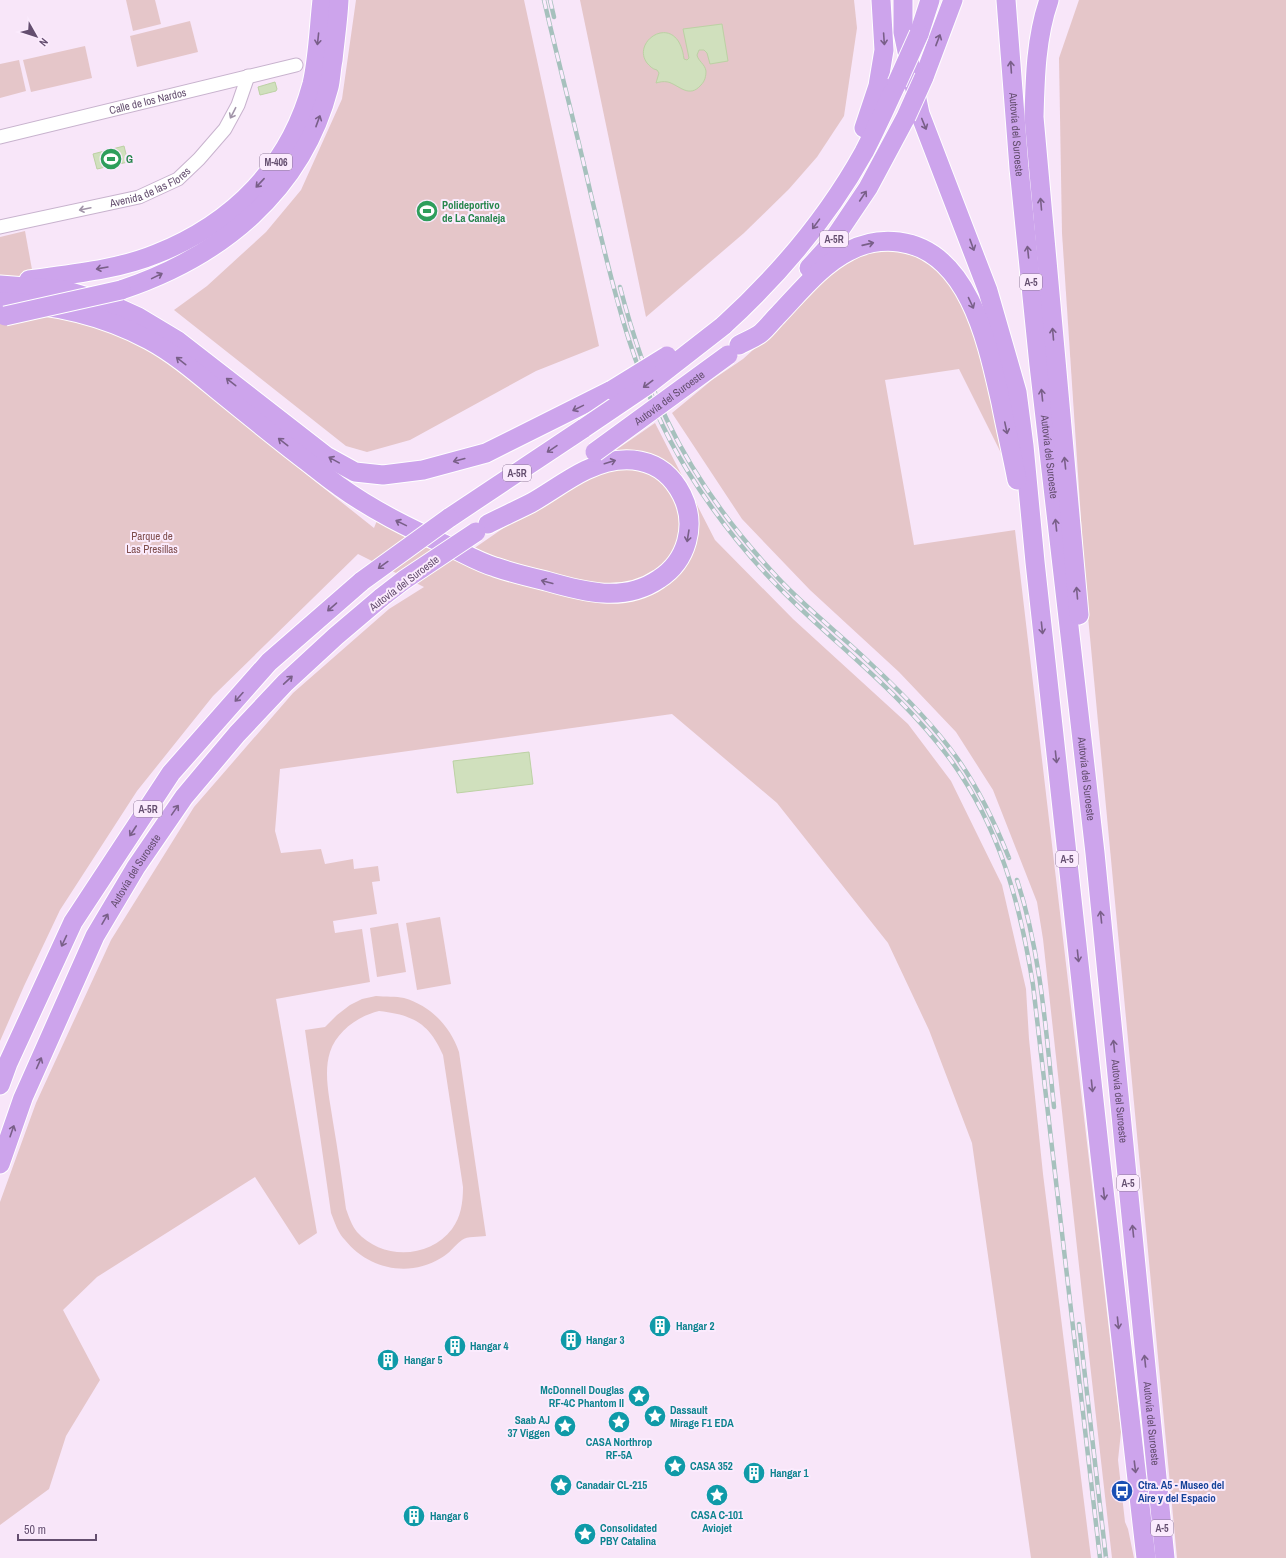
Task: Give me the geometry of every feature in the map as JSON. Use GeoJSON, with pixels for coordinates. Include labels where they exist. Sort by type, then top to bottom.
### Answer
{"type":"FeatureCollection","features":[{"type":"Feature","properties":{"kind":"highway","name":"M-406"},"geometry":{"type":"LineString","coordinates":[[0,285],[114,266],[140,259],[156,254],[207,229],[228,214],[267,176],[290,140],[303,112],[312,83],[322,0]]}},
{"type":"Feature","properties":{"kind":"highway","name":"M-406"},"geometry":{"type":"LineString","coordinates":[[2,312],[121,290],[151,280],[176,268],[220,240],[249,219],[283,183],[301,156],[316,125],[329,87],[338,22],[339,0]]}},
{"type":"Feature","properties":{"kind":"highway"},"geometry":{"type":"LineString","coordinates":[[839,192],[878,86],[884,50],[880,0]]}},
{"type":"Feature","properties":{"kind":"highway"},"geometry":{"type":"LineString","coordinates":[[899,0],[911,33]]}},
{"type":"Feature","properties":{"kind":"highway","name":"Autovía del Suroeste"},"geometry":{"type":"LineString","coordinates":[[903,0],[911,33],[920,114],[988,291],[1017,392],[1100,1155],[1146,1558]]}},
{"type":"Feature","properties":{"kind":"highway","name":"Autovía del Suroeste"},"geometry":{"type":"LineString","coordinates":[[0,1085],[8,1063],[73,922],[171,773],[269,662],[362,581],[449,518],[646,386],[723,326],[764,286],[815,226],[839,192],[863,152],[897,83],[911,33],[930,0]]}},
{"type":"Feature","properties":{"kind":"highway","name":"Autovía del Suroeste"},"geometry":{"type":"LineString","coordinates":[[0,1164],[23,1098],[95,936],[136,867],[184,797],[237,734],[285,683],[336,636],[382,597],[404,580],[596,452],[734,350],[829,246],[868,188],[906,117],[924,77],[952,0]]}},
{"type":"Feature","properties":{"kind":"highway","name":"Autovía del Suroeste"},"geometry":{"type":"LineString","coordinates":[[1006,0],[1019,168],[1040,373],[1096,869],[1166,1558]]}},
{"type":"Feature","properties":{"kind":"highway"},"geometry":{"type":"LineString","coordinates":[[1048,0],[1043,17],[1035,72],[1034,117],[1097,816],[1096,869]]}},
{"type":"Feature","properties":{"kind":"highway"},"geometry":{"type":"LineString","coordinates":[[1034,117],[1050,31],[1062,0]]}},
{"type":"Feature","properties":{"kind":"highway"},"geometry":{"type":"LineString","coordinates":[[734,350],[760,333],[834,259],[850,250],[864,245],[890,241],[904,243],[929,253],[951,272],[961,285],[970,300],[983,333],[994,371],[1027,533],[1035,562]]}},
{"type":"Feature","properties":{"kind":"highway"},"geometry":{"type":"LineString","coordinates":[[0,285],[64,290],[105,302],[138,317],[178,341],[326,456],[355,472],[383,475],[423,470],[486,453],[612,390],[688,343],[723,326]]}},
{"type":"Feature","properties":{"kind":"highway"},"geometry":{"type":"LineString","coordinates":[[2,312],[17,302],[68,309],[92,316],[148,339],[178,358],[339,487],[397,522],[493,567],[585,592],[607,594],[628,592],[653,583],[669,573],[680,559],[687,542],[689,527],[686,504],[674,481],[658,467],[642,460],[619,459],[586,470],[530,503],[482,528]]}},
{"type":"Feature","properties":{"kind":"street","name":"Calle de los Nardos"},"geometry":{"type":"LineString","coordinates":[[0,137],[296,65]]}},
{"type":"Feature","properties":{"kind":"street","name":"Avenida de las Flores"},"geometry":{"type":"LineString","coordinates":[[0,227],[138,197],[178,179],[200,159],[225,129],[238,104],[248,76]]}},
{"type":"Feature","properties":{"kind":"green space"},"geometry":{"type":"Polygon","coordinates":[[[126,0],[155,0],[161,24],[133,31],[126,0]]]}},
{"type":"Feature","properties":{"kind":"green space","name":"Polideportivo de La Canaleja"},"geometry":{"type":"Polygon","coordinates":[[[356,0],[524,0],[599,346],[536,371],[410,440],[367,452],[346,446],[174,310],[207,286],[266,232],[301,190],[342,99],[356,0]]]}},
{"type":"Feature","properties":{"kind":"green space"},"geometry":{"type":"Polygon","coordinates":[[[580,0],[854,0],[857,28],[844,116],[817,157],[789,189],[744,233],[646,317],[580,0]]]}},
{"type":"Feature","properties":{"kind":"green space"},"geometry":{"type":"Polygon","coordinates":[[[1079,0],[1286,0],[1286,1558],[1177,1558],[1086,595],[1062,233],[1059,58],[1079,0]]]}},
{"type":"Feature","properties":{"kind":"green space"},"geometry":{"type":"Polygon","coordinates":[[[190,21],[198,52],[137,67],[130,36],[190,21]]]}},
{"type":"Feature","properties":{"kind":"green space"},"geometry":{"type":"Polygon","coordinates":[[[85,46],[92,78],[31,92],[23,60],[85,46]]]}},
{"type":"Feature","properties":{"kind":"green space"},"geometry":{"type":"Polygon","coordinates":[[[19,60],[26,91],[0,98],[0,64],[19,60]]]}},
{"type":"Feature","properties":{"kind":"green space"},"geometry":{"type":"Polygon","coordinates":[[[25,231],[33,275],[0,278],[0,237],[25,231]]]}},
{"type":"Feature","properties":{"kind":"green space"},"geometry":{"type":"Polygon","coordinates":[[[887,248],[913,254],[933,265],[955,289],[975,332],[1007,465],[959,369],[885,380],[914,545],[1015,530],[1121,1432],[1118,1460],[1125,1522],[1128,1529],[1134,1558],[1112,1558],[1043,939],[1037,902],[993,790],[956,732],[899,672],[810,590],[742,519],[672,413],[712,380],[743,359],[773,332],[819,282],[845,260],[887,248]]]}},
{"type":"Feature","properties":{"kind":"green space","name":"Parque de Las Presillas"},"geometry":{"type":"Polygon","coordinates":[[[60,314],[134,338],[218,399],[282,455],[374,528],[378,518],[463,556],[655,423],[715,540],[793,619],[908,724],[951,781],[1002,885],[1026,989],[1029,1039],[1043,1174],[1091,1558],[1031,1558],[972,1143],[929,1030],[888,943],[777,803],[672,714],[280,769],[275,831],[281,853],[321,849],[325,864],[353,859],[354,869],[378,866],[380,881],[372,882],[377,914],[333,921],[335,933],[362,929],[370,982],[276,999],[317,1233],[299,1245],[255,1177],[97,1277],[63,1310],[100,1380],[66,1436],[49,1489],[0,1525],[0,1202],[36,1103],[111,940],[194,807],[293,693],[389,609],[424,587],[358,554],[213,696],[137,791],[60,910],[0,1041],[0,324],[60,314]]]}},
{"type":"Feature","properties":{"kind":"green space"},"geometry":{"type":"Polygon","coordinates":[[[440,917],[451,984],[417,990],[406,923],[440,917]]]}},
{"type":"Feature","properties":{"kind":"green space"},"geometry":{"type":"Polygon","coordinates":[[[398,923],[406,972],[377,977],[370,928],[398,923]]]}},
{"type":"Feature","properties":{"kind":"green space"},"geometry":{"type":"Polygon","coordinates":[[[376,996],[398,997],[423,1006],[438,1018],[445,1026],[459,1052],[486,1236],[464,1239],[444,1256],[429,1264],[416,1268],[403,1269],[390,1267],[377,1264],[365,1258],[354,1250],[340,1234],[331,1213],[305,1030],[325,1027],[350,1005],[362,999],[376,996]],[[379,1011],[371,1013],[349,1026],[338,1037],[333,1044],[328,1060],[327,1078],[329,1096],[346,1209],[354,1227],[357,1232],[367,1241],[379,1248],[405,1252],[418,1251],[431,1246],[442,1239],[452,1229],[458,1219],[461,1209],[463,1187],[443,1055],[438,1044],[426,1028],[410,1018],[379,1011]]]}},
{"type":"Feature","properties":{"kind":"shaded area"},"geometry":{"type":"Polygon","coordinates":[[[722,24],[728,61],[710,64],[707,53],[704,50],[699,50],[697,55],[704,66],[706,73],[703,82],[697,89],[688,91],[668,82],[656,83],[659,73],[647,63],[643,54],[645,46],[650,39],[657,34],[665,33],[673,36],[680,44],[684,59],[687,60],[689,58],[683,29],[722,24]]]}},
{"type":"Feature","properties":{"kind":"shaded area"},"geometry":{"type":"Polygon","coordinates":[[[275,82],[277,89],[276,91],[260,95],[258,87],[275,82]]]}},
{"type":"Feature","properties":{"kind":"shaded area","name":"G"},"geometry":{"type":"Polygon","coordinates":[[[124,146],[128,162],[97,169],[93,154],[124,146]]]}},
{"type":"Feature","properties":{"kind":"shaded area"},"geometry":{"type":"Polygon","coordinates":[[[529,752],[533,784],[457,793],[453,761],[529,752]]]}},
{"type":"Feature","properties":{"kind":"railway"},"geometry":{"type":"LineString","coordinates":[[544,0],[615,293],[638,366],[668,437],[687,470],[712,508],[740,544],[770,578],[802,610],[898,699],[934,738],[967,785],[982,812],[995,839],[1005,867],[1022,925],[1033,985],[1100,1558]]}},
{"type":"Feature","properties":{"kind":"railway"},"geometry":{"type":"LineString","coordinates":[[550,0],[554,17]]}},
{"type":"Feature","properties":{"kind":"railway"},"geometry":{"type":"LineString","coordinates":[[620,287],[647,372],[667,420],[690,462],[716,503],[746,542],[778,578],[894,686],[917,709],[948,745],[979,794],[1009,858]]}},
{"type":"Feature","properties":{"kind":"railway"},"geometry":{"type":"LineString","coordinates":[[1017,880],[1032,936],[1042,993],[1054,1107]]}},
{"type":"Feature","properties":{"kind":"railway"},"geometry":{"type":"LineString","coordinates":[[1079,1324],[1106,1558]]}},
{"type":"Feature","properties":{"kind":"place","name":"G"},"geometry":{"type":"Point","coordinates":[111,159]}},
{"type":"Feature","properties":{"kind":"place","name":"Polideportivo de La Canaleja"},"geometry":{"type":"Point","coordinates":[427,211]}},
{"type":"Feature","properties":{"kind":"place","name":"Hangar 2"},"geometry":{"type":"Point","coordinates":[660,1326]}},
{"type":"Feature","properties":{"kind":"place","name":"Hangar 3"},"geometry":{"type":"Point","coordinates":[571,1340]}},
{"type":"Feature","properties":{"kind":"place","name":"Hangar 4"},"geometry":{"type":"Point","coordinates":[455,1346]}},
{"type":"Feature","properties":{"kind":"place","name":"Hangar 5"},"geometry":{"type":"Point","coordinates":[388,1360]}},
{"type":"Feature","properties":{"kind":"place","name":"McDonnell Douglas RF-4C Phantom II"},"geometry":{"type":"Point","coordinates":[639,1396]}},
{"type":"Feature","properties":{"kind":"place","name":"Dassault Mirage F1 EDA"},"geometry":{"type":"Point","coordinates":[655,1416]}},
{"type":"Feature","properties":{"kind":"place","name":"CASA Northrop RF-5A"},"geometry":{"type":"Point","coordinates":[619,1422]}},
{"type":"Feature","properties":{"kind":"place","name":"Saab AJ 37 Viggen"},"geometry":{"type":"Point","coordinates":[565,1426]}},
{"type":"Feature","properties":{"kind":"place","name":"CASA 352"},"geometry":{"type":"Point","coordinates":[675,1466]}},
{"type":"Feature","properties":{"kind":"place","name":"Hangar 1"},"geometry":{"type":"Point","coordinates":[754,1473]}},
{"type":"Feature","properties":{"kind":"place","name":"Canadair CL-215"},"geometry":{"type":"Point","coordinates":[561,1485]}},
{"type":"Feature","properties":{"kind":"place","name":"Ctra. A5 - Museo del Aire y del Espacio"},"geometry":{"type":"Point","coordinates":[1122,1491]}},
{"type":"Feature","properties":{"kind":"place","name":"CASA C-101 Aviojet"},"geometry":{"type":"Point","coordinates":[717,1495]}},
{"type":"Feature","properties":{"kind":"place","name":"Hangar 6"},"geometry":{"type":"Point","coordinates":[414,1516]}},
{"type":"Feature","properties":{"kind":"place","name":"Consolidated PBY Catalina"},"geometry":{"type":"Point","coordinates":[585,1534]}}]}
